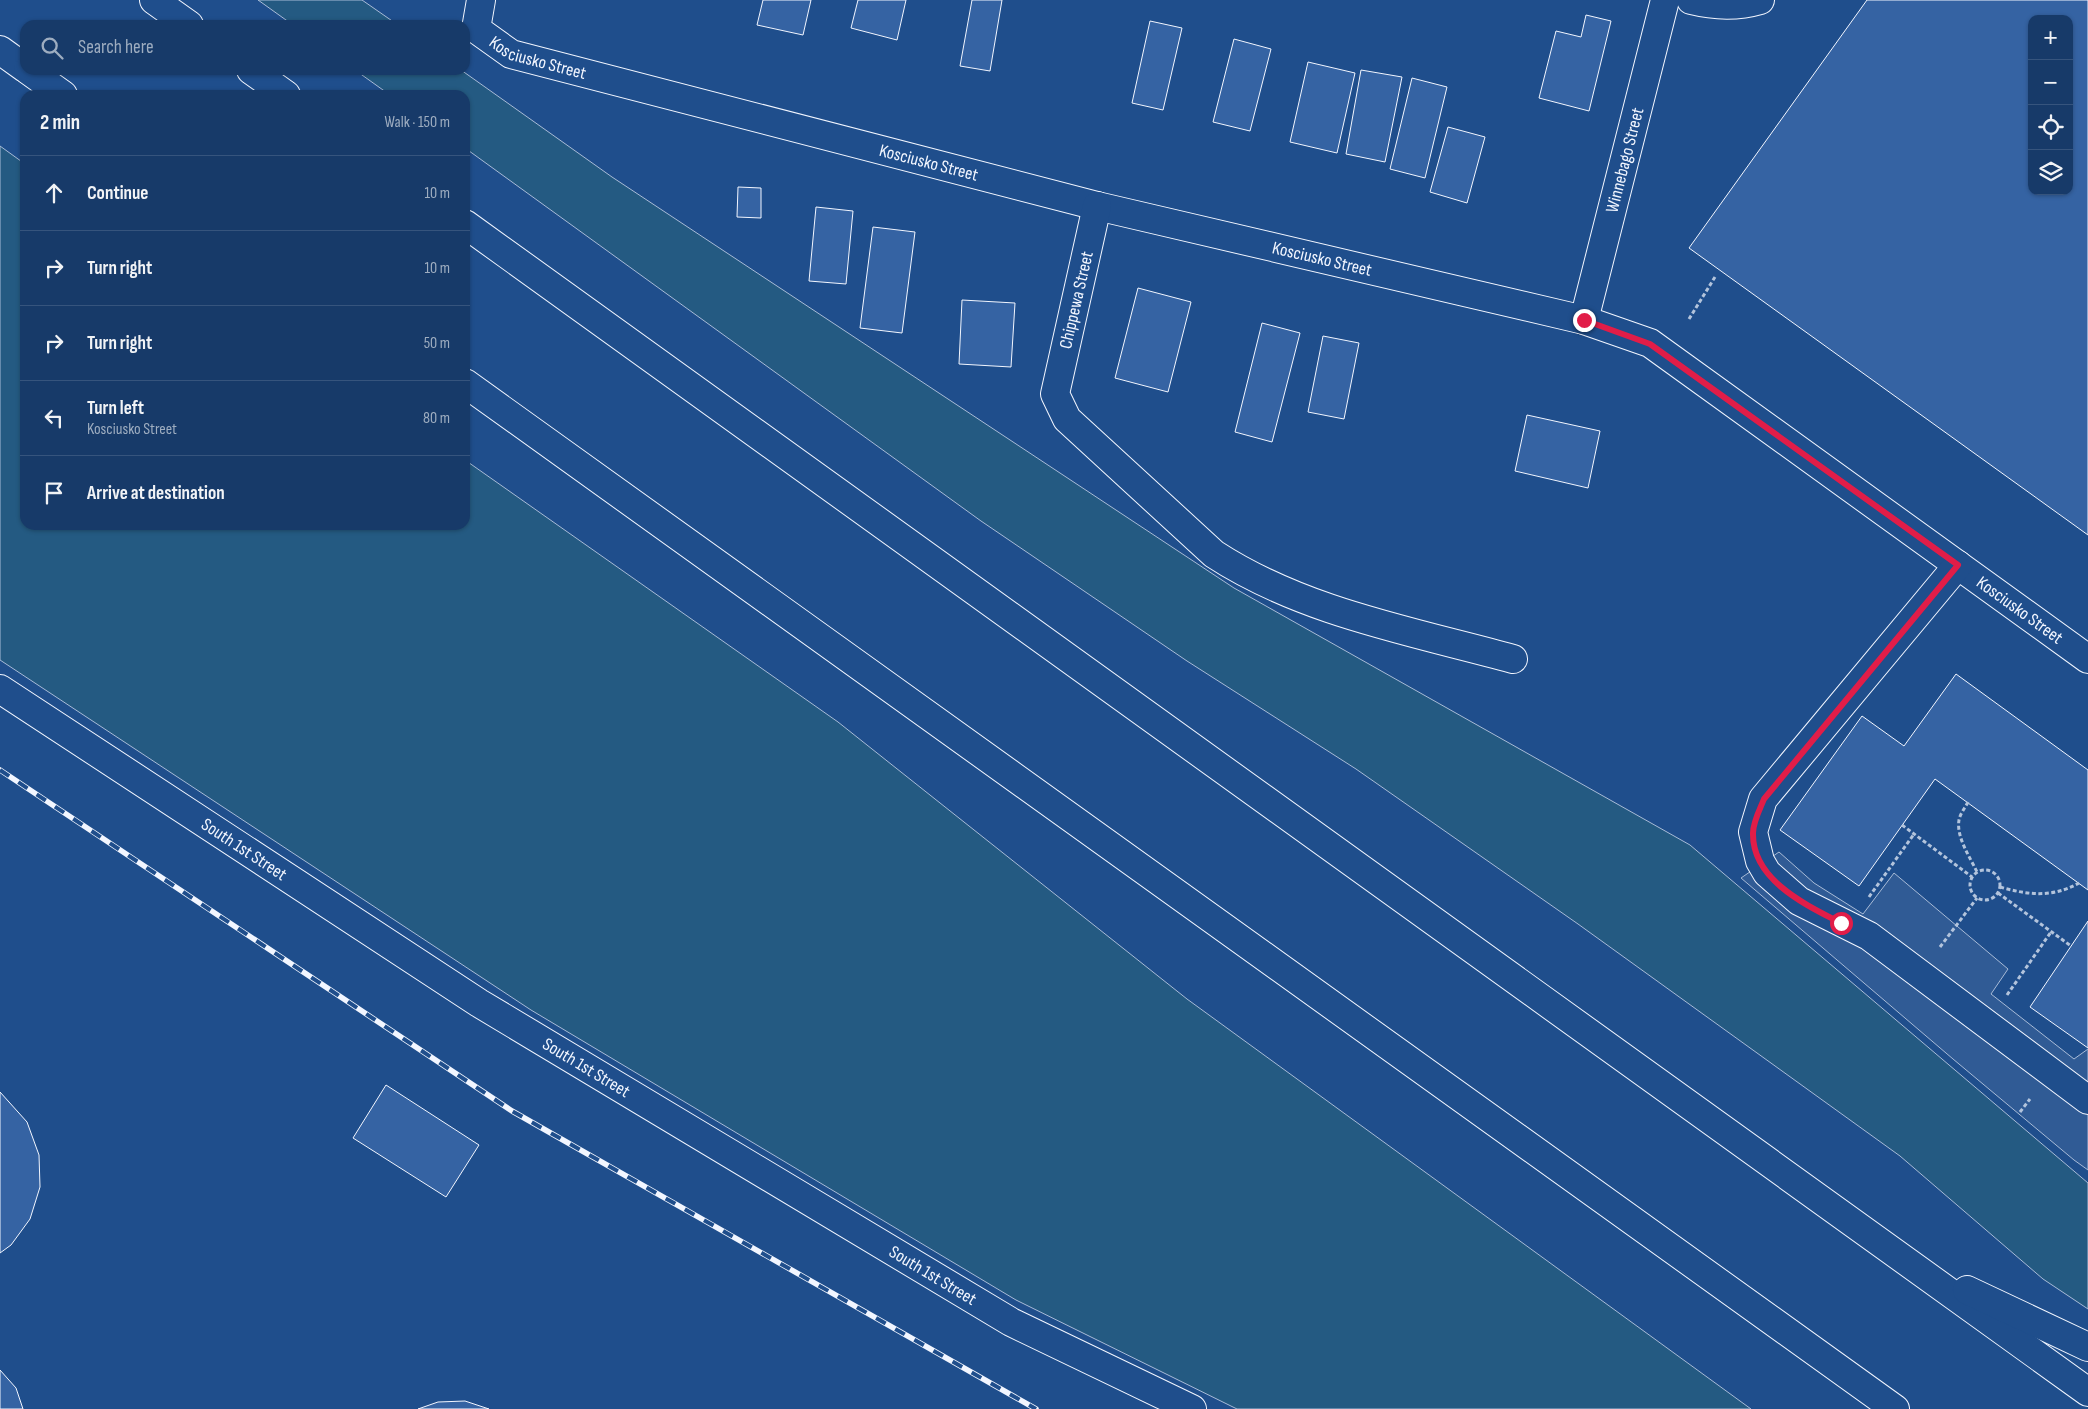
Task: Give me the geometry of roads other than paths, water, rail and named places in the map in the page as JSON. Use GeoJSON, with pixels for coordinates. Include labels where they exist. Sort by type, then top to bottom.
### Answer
{"type":"FeatureCollection","features":[{"type":"Feature","properties":{"kind":"main road"},"geometry":{"type":"LineString","coordinates":[[154,0],[182,20]]}},
{"type":"Feature","properties":{"kind":"main road","name":"Kosciusko Street"},"geometry":{"type":"LineString","coordinates":[[481,0],[476,30],[511,54],[1097,206],[1584,320],[1650,344],[2088,659]]}},
{"type":"Feature","properties":{"kind":"main road","name":"Winnebago Street"},"geometry":{"type":"LineString","coordinates":[[1584,320],[1665,0]]}},
{"type":"Feature","properties":{"kind":"main road"},"geometry":{"type":"LineString","coordinates":[[1691,0],[1712,5],[1742,5],[1760,0]]}},
{"type":"Feature","properties":{"kind":"main road"},"geometry":{"type":"LineString","coordinates":[[0,50],[20,64]]}},
{"type":"Feature","properties":{"kind":"main road"},"geometry":{"type":"LineString","coordinates":[[35,75],[56,90]]}},
{"type":"Feature","properties":{"kind":"main road"},"geometry":{"type":"LineString","coordinates":[[258,75],[279,90]]}},
{"type":"Feature","properties":{"kind":"main road","name":"Chippewa Street"},"geometry":{"type":"LineString","coordinates":[[1097,206],[1055,394],[1067,419],[1214,554],[1234,567],[1320,606],[1513,659]]}},
{"type":"Feature","properties":{"kind":"main road"},"geometry":{"type":"LineString","coordinates":[[470,228],[2088,1392]]}},
{"type":"Feature","properties":{"kind":"main road"},"geometry":{"type":"LineString","coordinates":[[470,387],[1895,1409]]}},
{"type":"Feature","properties":{"kind":"main road"},"geometry":{"type":"LineString","coordinates":[[1958,565],[1764,799],[1753,832],[1758,854],[1767,873],[1799,901],[1869,936],[2088,1100]]}},
{"type":"Feature","properties":{"kind":"main road","name":"South 1st Street"},"geometry":{"type":"LineString","coordinates":[[0,690],[480,1003],[1011,1322],[1192,1409]]}},
{"type":"Feature","properties":{"kind":"main road"},"geometry":{"type":"LineString","coordinates":[[1904,1260],[2088,1347]]}},
{"type":"Feature","properties":{"kind":"main road"},"geometry":{"type":"LineString","coordinates":[[1789,1332],[1868,1409]]}},
{"type":"Feature","properties":{"kind":"railway"},"geometry":{"type":"LineString","coordinates":[[0,770],[512,1111],[1036,1409]]}}]}
